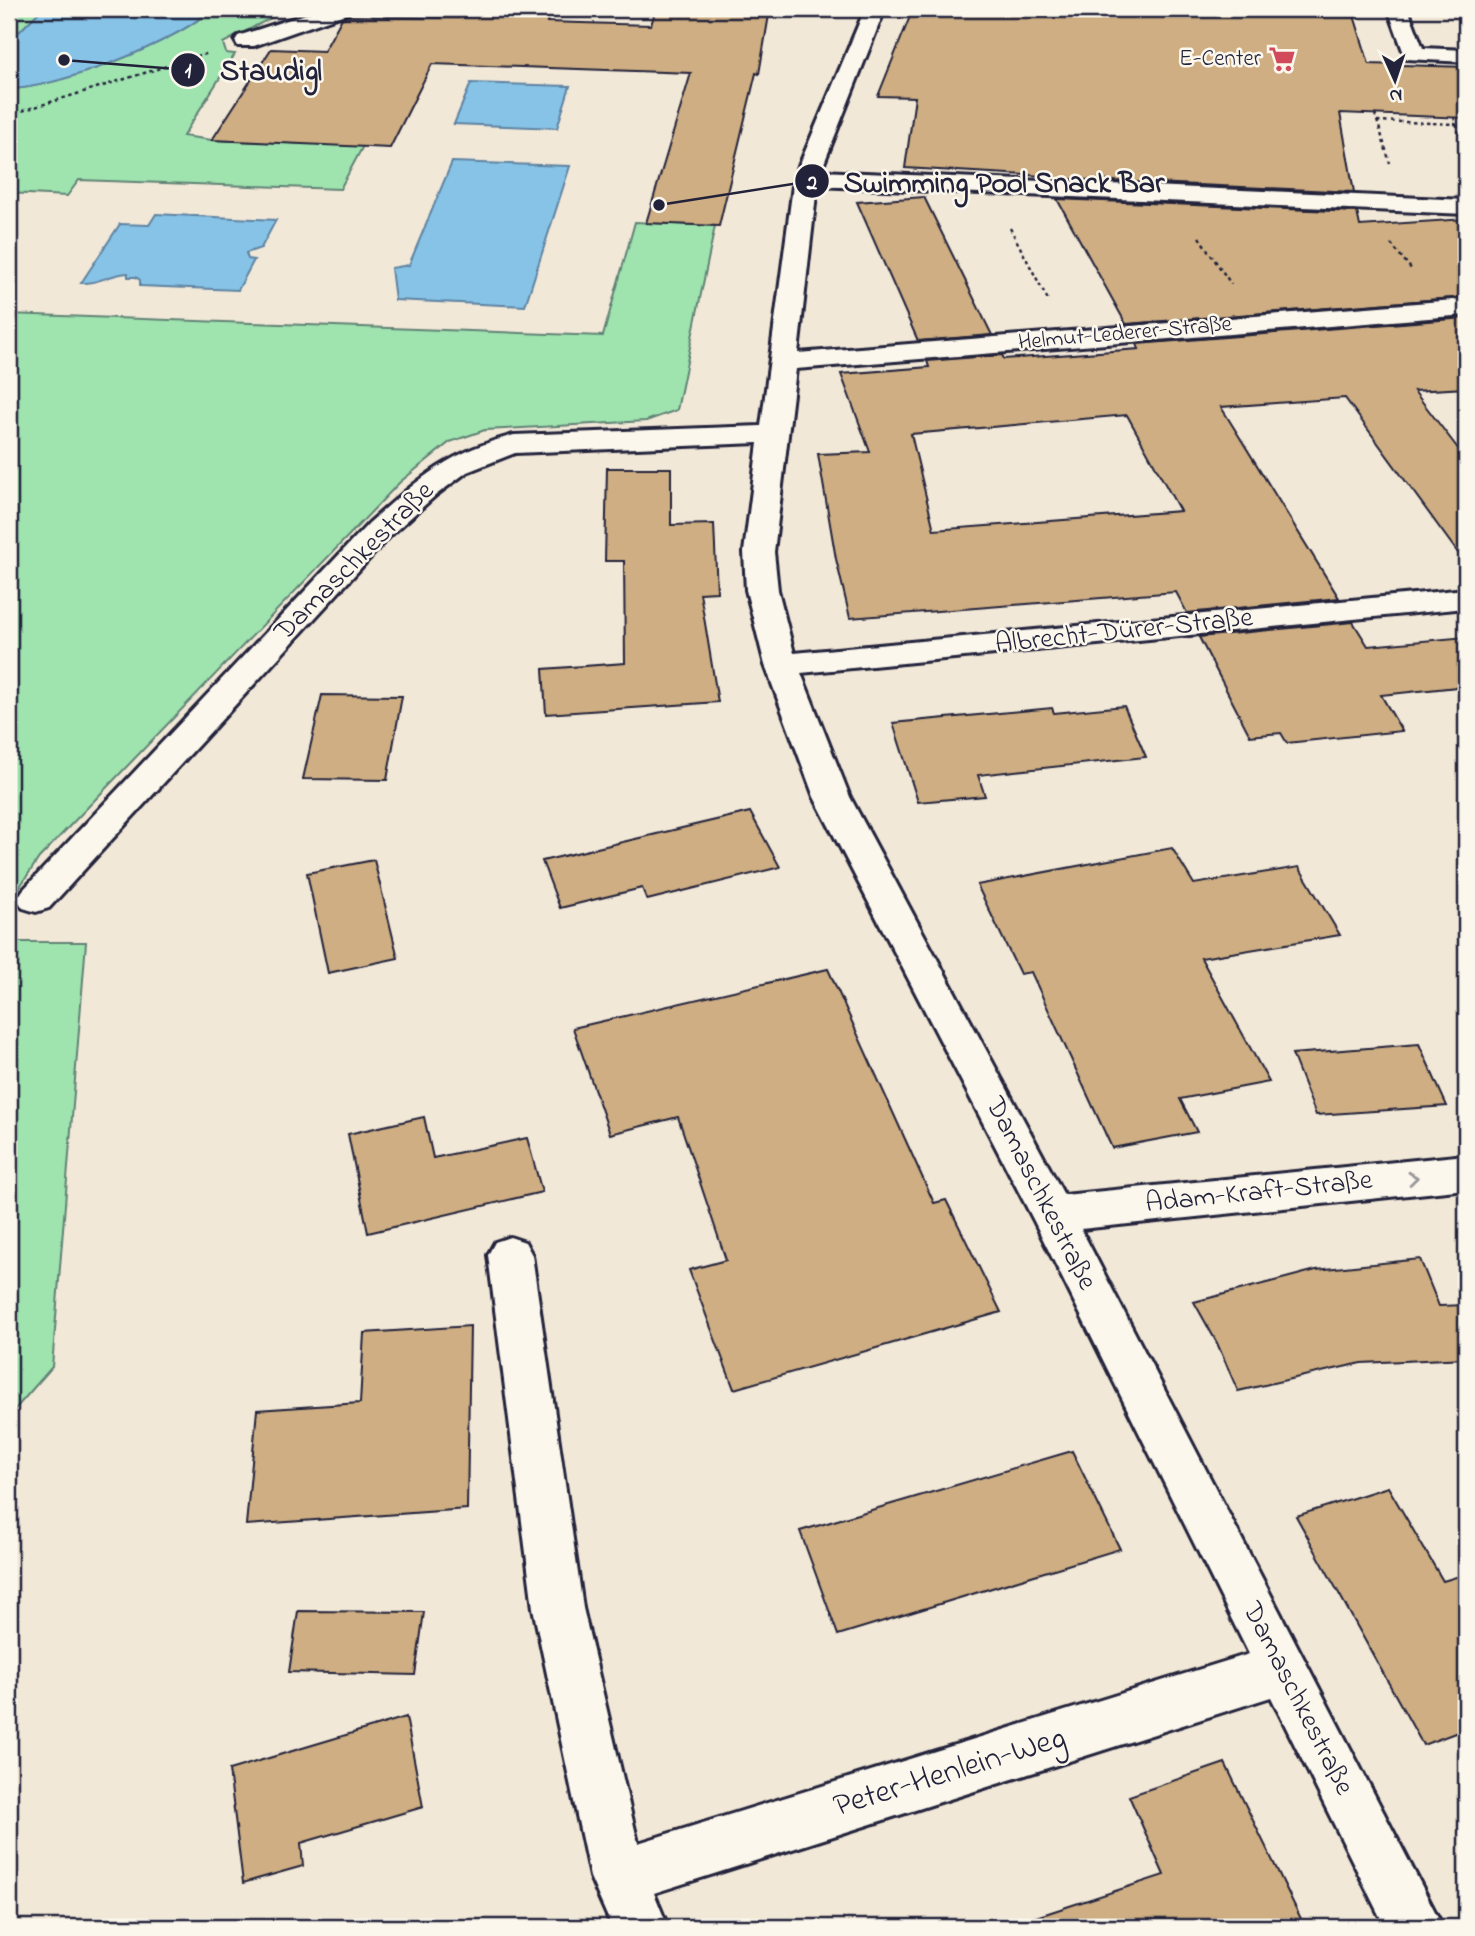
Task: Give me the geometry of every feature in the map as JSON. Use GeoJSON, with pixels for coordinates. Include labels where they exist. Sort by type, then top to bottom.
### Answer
{"type":"FeatureCollection","features":[{"type":"Feature","properties":{"kind":"street"},"geometry":{"type":"LineString","coordinates":[[246,41],[341,9]]}},
{"type":"Feature","properties":{"kind":"street","name":"Damaschkestraße"},"geometry":{"type":"LineString","coordinates":[[875,9],[806,178],[759,552],[762,590],[782,665],[801,723],[832,797],[1052,1214],[1281,1669],[1415,1927]]}},
{"type":"Feature","properties":{"kind":"street"},"geometry":{"type":"LineString","coordinates":[[1398,9],[1414,54],[1466,56]]}},
{"type":"Feature","properties":{"kind":"street"},"geometry":{"type":"LineString","coordinates":[[806,178],[1466,207]]}},
{"type":"Feature","properties":{"kind":"street","name":"Helmut-Lederer-Straße"},"geometry":{"type":"LineString","coordinates":[[784,362],[1455,308]]}},
{"type":"Feature","properties":{"kind":"street","name":"Damaschkestraße"},"geometry":{"type":"LineString","coordinates":[[36,899],[380,530],[437,479],[469,457],[487,449],[514,444],[775,434]]}},
{"type":"Feature","properties":{"kind":"street","name":"Albrecht-Dürer-Straße"},"geometry":{"type":"LineString","coordinates":[[782,665],[1466,598]]}},
{"type":"Feature","properties":{"kind":"street","name":"Adam-Kraft-Straße"},"geometry":{"type":"LineString","coordinates":[[1052,1214],[1466,1172]]}},
{"type":"Feature","properties":{"kind":"street"},"geometry":{"type":"LineString","coordinates":[[510,1255],[558,1608],[618,1877],[640,1927]]}},
{"type":"Feature","properties":{"kind":"street","name":"Peter-Henlein-Weg"},"geometry":{"type":"LineString","coordinates":[[618,1877],[1281,1669]]}},
{"type":"Feature","properties":{"kind":"path"},"geometry":{"type":"LineString","coordinates":[[9,115],[246,41]]}},
{"type":"Feature","properties":{"kind":"path"},"geometry":{"type":"LineString","coordinates":[[1375,114],[1403,204]]}},
{"type":"Feature","properties":{"kind":"path"},"geometry":{"type":"LineString","coordinates":[[1454,117],[1466,153]]}},
{"type":"Feature","properties":{"kind":"path"},"geometry":{"type":"LineString","coordinates":[[1377,121],[1456,124]]}},
{"type":"Feature","properties":{"kind":"path"},"geometry":{"type":"LineString","coordinates":[[988,188],[1069,338]]}},
{"type":"Feature","properties":{"kind":"path"},"geometry":{"type":"LineString","coordinates":[[1171,195],[1257,323]]}},
{"type":"Feature","properties":{"kind":"path"},"geometry":{"type":"LineString","coordinates":[[1358,202],[1455,308]]}},
{"type":"Feature","properties":{"kind":"green space"},"geometry":{"type":"Polygon","coordinates":[[[9,9],[42,9],[9,42],[9,9]]]}},
{"type":"Feature","properties":{"kind":"green space"},"geometry":{"type":"Polygon","coordinates":[[[211,9],[288,9],[223,43],[226,53],[235,54],[183,136],[212,140],[363,146],[340,189],[79,180],[67,196],[9,193],[9,89],[55,81],[115,61],[172,35],[211,9]]]}},
{"type":"Feature","properties":{"kind":"green space"},"geometry":{"type":"Polygon","coordinates":[[[635,222],[715,226],[677,410],[646,421],[485,430],[450,442],[400,482],[39,858],[9,903],[9,314],[603,336],[635,222]]]}},
{"type":"Feature","properties":{"kind":"green space"},"geometry":{"type":"Polygon","coordinates":[[[9,942],[86,942],[52,1367],[9,1416],[9,942]]]}},
{"type":"Feature","properties":{"kind":"water"},"geometry":{"type":"Polygon","coordinates":[[[42,9],[211,9],[172,35],[115,61],[55,81],[9,89],[9,42],[42,9]]]}},
{"type":"Feature","properties":{"kind":"water"},"geometry":{"type":"Polygon","coordinates":[[[471,83],[570,86],[557,128],[454,124],[471,83]]]}},
{"type":"Feature","properties":{"kind":"water"},"geometry":{"type":"Polygon","coordinates":[[[452,162],[570,166],[525,306],[395,300],[391,268],[409,265],[452,162]]]}},
{"type":"Feature","properties":{"kind":"water"},"geometry":{"type":"Polygon","coordinates":[[[156,214],[276,220],[261,248],[246,253],[248,259],[254,260],[238,290],[140,286],[140,280],[128,277],[128,273],[81,283],[120,224],[149,225],[156,214]]]}},
{"type":"Feature","properties":{"kind":"building"},"geometry":{"type":"Polygon","coordinates":[[[464,9],[552,9],[547,22],[651,25],[656,9],[770,9],[759,74],[756,73],[719,226],[646,223],[691,73],[432,64],[390,148],[212,140],[271,49],[324,51],[342,18],[349,16],[459,18],[464,9]]]}},
{"type":"Feature","properties":{"kind":"building"},"geometry":{"type":"Polygon","coordinates":[[[913,9],[1061,15],[1061,9],[1352,9],[1369,64],[1466,67],[1466,118],[1340,113],[1354,192],[1046,178],[905,168],[915,97],[878,96],[913,9]]]}},
{"type":"Feature","properties":{"kind":"building"},"geometry":{"type":"Polygon","coordinates":[[[924,197],[992,335],[918,341],[857,202],[924,197]]]}},
{"type":"Feature","properties":{"kind":"building"},"geometry":{"type":"Polygon","coordinates":[[[1057,199],[1357,212],[1360,226],[1466,219],[1466,297],[1126,324],[1057,199]]]}},
{"type":"Feature","properties":{"kind":"building"},"geometry":{"type":"Polygon","coordinates":[[[1466,318],[1466,388],[1414,391],[1466,459],[1466,564],[1345,398],[1221,407],[1339,598],[1187,613],[1176,592],[850,618],[836,559],[818,454],[870,452],[841,374],[929,367],[927,361],[1002,355],[1004,359],[1139,349],[1137,344],[1466,318]],[[1127,415],[911,434],[934,530],[1180,511],[1127,415]]]}},
{"type":"Feature","properties":{"kind":"building"},"geometry":{"type":"Polygon","coordinates":[[[607,468],[671,468],[671,525],[714,524],[717,592],[700,593],[718,702],[546,714],[543,669],[625,663],[624,561],[605,561],[607,468]]]}},
{"type":"Feature","properties":{"kind":"building"},"geometry":{"type":"Polygon","coordinates":[[[1353,622],[1368,646],[1466,637],[1466,686],[1381,695],[1402,731],[1287,743],[1281,733],[1250,736],[1199,637],[1353,622]]]}},
{"type":"Feature","properties":{"kind":"building"},"geometry":{"type":"Polygon","coordinates":[[[322,695],[402,696],[387,780],[303,779],[322,695]]]}},
{"type":"Feature","properties":{"kind":"building"},"geometry":{"type":"Polygon","coordinates":[[[1124,706],[1146,757],[978,775],[985,796],[918,802],[893,723],[1052,708],[1054,713],[1124,706]]]}},
{"type":"Feature","properties":{"kind":"building"},"geometry":{"type":"Polygon","coordinates":[[[750,812],[780,867],[647,900],[642,888],[560,908],[542,861],[750,812]]]}},
{"type":"Feature","properties":{"kind":"building"},"geometry":{"type":"Polygon","coordinates":[[[1172,848],[1194,884],[1299,867],[1340,935],[1201,958],[1269,1082],[1180,1099],[1197,1132],[1112,1148],[1031,972],[1020,974],[977,885],[1172,848]]]}},
{"type":"Feature","properties":{"kind":"building"},"geometry":{"type":"Polygon","coordinates":[[[374,860],[398,958],[328,973],[307,873],[374,860]]]}},
{"type":"Feature","properties":{"kind":"building"},"geometry":{"type":"Polygon","coordinates":[[[828,969],[934,1203],[946,1200],[1001,1312],[734,1389],[689,1270],[726,1260],[678,1117],[610,1134],[573,1028],[828,969]]]}},
{"type":"Feature","properties":{"kind":"building"},"geometry":{"type":"Polygon","coordinates":[[[1419,1044],[1447,1106],[1316,1115],[1292,1054],[1419,1044]]]}},
{"type":"Feature","properties":{"kind":"building"},"geometry":{"type":"Polygon","coordinates":[[[424,1117],[433,1158],[527,1138],[542,1192],[368,1233],[348,1134],[424,1117]]]}},
{"type":"Feature","properties":{"kind":"building"},"geometry":{"type":"Polygon","coordinates":[[[1420,1259],[1439,1306],[1466,1305],[1466,1358],[1361,1363],[1238,1391],[1217,1343],[1194,1302],[1316,1270],[1420,1259]]]}},
{"type":"Feature","properties":{"kind":"building"},"geometry":{"type":"Polygon","coordinates":[[[470,1326],[467,1509],[246,1525],[257,1410],[360,1403],[364,1333],[470,1326]]]}},
{"type":"Feature","properties":{"kind":"building"},"geometry":{"type":"Polygon","coordinates":[[[1072,1451],[1120,1549],[838,1635],[800,1531],[1072,1451]]]}},
{"type":"Feature","properties":{"kind":"building"},"geometry":{"type":"Polygon","coordinates":[[[1388,1487],[1443,1581],[1466,1574],[1466,1729],[1423,1745],[1296,1516],[1388,1487]]]}},
{"type":"Feature","properties":{"kind":"building"},"geometry":{"type":"Polygon","coordinates":[[[298,1611],[424,1612],[415,1675],[289,1672],[298,1611]]]}},
{"type":"Feature","properties":{"kind":"building"},"geometry":{"type":"Polygon","coordinates":[[[406,1717],[423,1807],[301,1843],[303,1866],[243,1883],[229,1770],[406,1717]]]}},
{"type":"Feature","properties":{"kind":"building"},"geometry":{"type":"Polygon","coordinates":[[[1225,1763],[1305,1927],[1035,1927],[1033,1918],[1164,1875],[1129,1796],[1225,1763]]]}},
{"type":"Feature","properties":{"kind":"place","name":"E-Center"},"geometry":{"type":"Point","coordinates":[1282,59]}},
{"type":"Feature","properties":{"kind":"place","name":"Staudigl"},"geometry":{"type":"Point","coordinates":[64,60]}},
{"type":"Feature","properties":{"kind":"place","name":"Swimming Pool Snack Bar"},"geometry":{"type":"Point","coordinates":[659,205]}}]}
